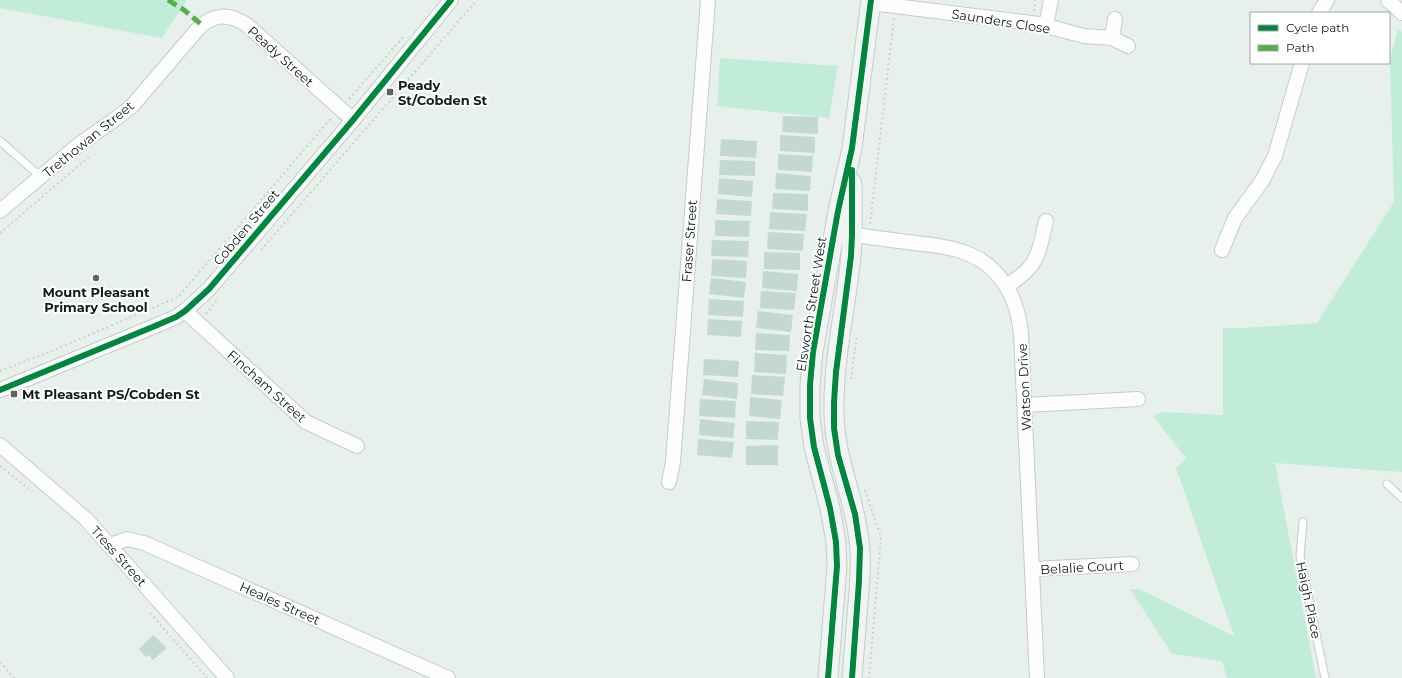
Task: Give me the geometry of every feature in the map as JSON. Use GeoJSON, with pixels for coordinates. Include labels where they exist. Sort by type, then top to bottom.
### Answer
{"type":"FeatureCollection","features":[{"type":"Feature","properties":{"kind":"street","name":"Cobden Street"},"geometry":{"type":"LineString","coordinates":[[0,390],[162,323],[185,312],[208,289],[353,120],[451,0]]}},
{"type":"Feature","properties":{"kind":"street","name":"Fraser Street"},"geometry":{"type":"LineString","coordinates":[[669,482],[673,462],[708,0]]}},
{"type":"Feature","properties":{"kind":"street"},"geometry":{"type":"LineString","coordinates":[[1046,26],[1051,0]]}},
{"type":"Feature","properties":{"kind":"street"},"geometry":{"type":"LineString","coordinates":[[1320,12],[1327,0]]}},
{"type":"Feature","properties":{"kind":"street"},"geometry":{"type":"LineString","coordinates":[[1388,0],[1402,13]]}},
{"type":"Feature","properties":{"kind":"street","name":"Saunders Close"},"geometry":{"type":"LineString","coordinates":[[871,2],[1046,26],[1084,36],[1112,38],[1128,46]]}},
{"type":"Feature","properties":{"kind":"street","name":"Elsworth Street West"},"geometry":{"type":"LineString","coordinates":[[852,678],[860,548],[855,514],[838,455],[834,428],[834,402],[836,372],[850,266],[852,148],[871,2]]}},
{"type":"Feature","properties":{"kind":"street","name":"Peady Street"},"geometry":{"type":"LineString","coordinates":[[202,25],[213,18],[222,16],[233,18],[242,22],[353,120]]}},
{"type":"Feature","properties":{"kind":"street"},"geometry":{"type":"LineString","coordinates":[[1112,38],[1115,19]]}},
{"type":"Feature","properties":{"kind":"street","name":"Trethowan Street"},"geometry":{"type":"LineString","coordinates":[[0,211],[77,146],[132,106],[202,25]]}},
{"type":"Feature","properties":{"kind":"street"},"geometry":{"type":"LineString","coordinates":[[1222,250],[1235,218],[1262,181],[1275,156],[1302,64]]}},
{"type":"Feature","properties":{"kind":"street"},"geometry":{"type":"LineString","coordinates":[[1007,286],[1025,272],[1034,262],[1038,254],[1046,221]]}},
{"type":"Feature","properties":{"kind":"street","name":"Elsworth Street West"},"geometry":{"type":"LineString","coordinates":[[828,678],[837,566],[836,542],[830,508],[814,447],[810,402],[813,352],[851,234]]}},
{"type":"Feature","properties":{"kind":"street","name":"Watson Drive"},"geometry":{"type":"LineString","coordinates":[[851,234],[941,247],[963,252],[978,259],[992,269],[1007,286],[1014,300],[1021,326],[1037,678]]}},
{"type":"Feature","properties":{"kind":"street","name":"Fincham Street"},"geometry":{"type":"LineString","coordinates":[[185,312],[306,422],[357,446]]}},
{"type":"Feature","properties":{"kind":"street"},"geometry":{"type":"LineString","coordinates":[[1025,405],[1138,399]]}},
{"type":"Feature","properties":{"kind":"street","name":"Tress Street"},"geometry":{"type":"LineString","coordinates":[[0,445],[75,508],[110,545],[227,678]]}},
{"type":"Feature","properties":{"kind":"street","name":"Heales Street"},"geometry":{"type":"LineString","coordinates":[[110,545],[123,540],[131,539],[148,544],[448,678]]}},
{"type":"Feature","properties":{"kind":"street","name":"Belalie Court"},"geometry":{"type":"LineString","coordinates":[[1032,569],[1132,564]]}},
{"type":"Feature","properties":{"kind":"lane"},"geometry":{"type":"LineString","coordinates":[[0,142],[41,177]]}},
{"type":"Feature","properties":{"kind":"lane"},"geometry":{"type":"LineString","coordinates":[[1387,484],[1402,498]]}},
{"type":"Feature","properties":{"kind":"lane","name":"Haigh Place"},"geometry":{"type":"LineString","coordinates":[[1303,522],[1300,556],[1325,678]]}},
{"type":"Feature","properties":{"kind":"path"},"geometry":{"type":"LineString","coordinates":[[1034,12],[1035,0]]}},
{"type":"Feature","properties":{"kind":"path"},"geometry":{"type":"LineString","coordinates":[[851,234],[896,6]]}},
{"type":"Feature","properties":{"kind":"path"},"geometry":{"type":"LineString","coordinates":[[0,371],[47,353],[178,297],[409,30]]}},
{"type":"Feature","properties":{"kind":"path"},"geometry":{"type":"LineString","coordinates":[[0,233],[89,157]]}},
{"type":"Feature","properties":{"kind":"path"},"geometry":{"type":"LineString","coordinates":[[851,386],[857,332]]}},
{"type":"Feature","properties":{"kind":"path"},"geometry":{"type":"LineString","coordinates":[[0,466],[36,494]]}},
{"type":"Feature","properties":{"kind":"path"},"geometry":{"type":"LineString","coordinates":[[864,487],[881,537],[869,678]]}},
{"type":"Feature","properties":{"kind":"path"},"geometry":{"type":"LineString","coordinates":[[0,662],[14,678]]}},
{"type":"Feature","properties":{"kind":"green space"},"geometry":{"type":"Polygon","coordinates":[[[0,0],[187,0],[162,38],[0,8],[0,0]]]}},
{"type":"Feature","properties":{"kind":"green space"},"geometry":{"type":"Polygon","coordinates":[[[1398,29],[1402,32],[1402,472],[1275,463],[1316,678],[1227,678],[1222,661],[1172,654],[1130,589],[1140,589],[1234,636],[1176,468],[1186,458],[1153,416],[1162,412],[1223,415],[1223,328],[1317,323],[1394,202],[1390,59],[1398,29]]]}},
{"type":"Feature","properties":{"kind":"green space"},"geometry":{"type":"Polygon","coordinates":[[[720,58],[838,66],[829,118],[717,106],[720,58]]]}},
{"type":"Feature","properties":{"kind":"building"},"geometry":{"type":"Polygon","coordinates":[[[783,116],[818,117],[818,134],[782,132],[783,116]]]}},
{"type":"Feature","properties":{"kind":"building"},"geometry":{"type":"Polygon","coordinates":[[[780,135],[815,137],[815,153],[780,151],[780,135]]]}},
{"type":"Feature","properties":{"kind":"building"},"geometry":{"type":"Polygon","coordinates":[[[721,139],[757,141],[756,158],[720,156],[721,139]]]}},
{"type":"Feature","properties":{"kind":"building"},"geometry":{"type":"Polygon","coordinates":[[[778,154],[813,156],[812,172],[778,170],[778,154]]]}},
{"type":"Feature","properties":{"kind":"building"},"geometry":{"type":"Polygon","coordinates":[[[720,160],[755,161],[755,176],[719,175],[720,160]]]}},
{"type":"Feature","properties":{"kind":"building"},"geometry":{"type":"Polygon","coordinates":[[[776,173],[811,176],[810,191],[775,189],[776,173]]]}},
{"type":"Feature","properties":{"kind":"building"},"geometry":{"type":"Polygon","coordinates":[[[719,178],[753,181],[752,197],[718,194],[719,178]]]}},
{"type":"Feature","properties":{"kind":"building"},"geometry":{"type":"Polygon","coordinates":[[[773,193],[808,194],[808,211],[772,209],[773,193]]]}},
{"type":"Feature","properties":{"kind":"building"},"geometry":{"type":"Polygon","coordinates":[[[717,199],[752,201],[751,216],[716,214],[717,199]]]}},
{"type":"Feature","properties":{"kind":"building"},"geometry":{"type":"Polygon","coordinates":[[[770,212],[807,214],[805,231],[769,229],[770,212]]]}},
{"type":"Feature","properties":{"kind":"building"},"geometry":{"type":"Polygon","coordinates":[[[715,220],[750,221],[749,237],[715,236],[715,220]]]}},
{"type":"Feature","properties":{"kind":"building"},"geometry":{"type":"Polygon","coordinates":[[[768,232],[804,234],[803,251],[767,249],[768,232]]]}},
{"type":"Feature","properties":{"kind":"building"},"geometry":{"type":"Polygon","coordinates":[[[712,240],[749,241],[748,257],[711,256],[712,240]]]}},
{"type":"Feature","properties":{"kind":"building"},"geometry":{"type":"Polygon","coordinates":[[[764,252],[800,253],[800,270],[764,269],[764,252]]]}},
{"type":"Feature","properties":{"kind":"building"},"geometry":{"type":"Polygon","coordinates":[[[712,259],[747,261],[746,278],[711,276],[712,259]]]}},
{"type":"Feature","properties":{"kind":"building"},"geometry":{"type":"Polygon","coordinates":[[[763,271],[798,274],[797,291],[762,288],[763,271]]]}},
{"type":"Feature","properties":{"kind":"building"},"geometry":{"type":"Polygon","coordinates":[[[711,278],[746,282],[744,298],[709,294],[711,278]]]}},
{"type":"Feature","properties":{"kind":"building"},"geometry":{"type":"Polygon","coordinates":[[[761,291],[796,293],[794,310],[760,308],[761,291]]]}},
{"type":"Feature","properties":{"kind":"building"},"geometry":{"type":"Polygon","coordinates":[[[709,299],[744,301],[743,317],[708,315],[709,299]]]}},
{"type":"Feature","properties":{"kind":"building"},"geometry":{"type":"Polygon","coordinates":[[[758,311],[793,315],[791,332],[756,328],[758,311]]]}},
{"type":"Feature","properties":{"kind":"building"},"geometry":{"type":"Polygon","coordinates":[[[708,319],[742,321],[741,337],[707,335],[708,319]]]}},
{"type":"Feature","properties":{"kind":"building"},"geometry":{"type":"Polygon","coordinates":[[[756,333],[790,335],[789,351],[755,350],[756,333]]]}},
{"type":"Feature","properties":{"kind":"building"},"geometry":{"type":"Polygon","coordinates":[[[755,353],[787,355],[786,374],[754,372],[755,353]]]}},
{"type":"Feature","properties":{"kind":"building"},"geometry":{"type":"Polygon","coordinates":[[[704,359],[739,361],[738,377],[703,375],[704,359]]]}},
{"type":"Feature","properties":{"kind":"building"},"geometry":{"type":"Polygon","coordinates":[[[752,375],[785,377],[783,396],[751,394],[752,375]]]}},
{"type":"Feature","properties":{"kind":"building"},"geometry":{"type":"Polygon","coordinates":[[[704,379],[738,383],[737,399],[702,395],[704,379]]]}},
{"type":"Feature","properties":{"kind":"building"},"geometry":{"type":"Polygon","coordinates":[[[750,397],[782,400],[780,419],[749,416],[750,397]]]}},
{"type":"Feature","properties":{"kind":"building"},"geometry":{"type":"Polygon","coordinates":[[[700,399],[736,401],[735,418],[699,416],[700,399]]]}},
{"type":"Feature","properties":{"kind":"building"},"geometry":{"type":"Polygon","coordinates":[[[700,419],[735,423],[733,438],[699,435],[700,419]]]}},
{"type":"Feature","properties":{"kind":"building"},"geometry":{"type":"Polygon","coordinates":[[[746,421],[779,422],[778,440],[746,439],[746,421]]]}},
{"type":"Feature","properties":{"kind":"building"},"geometry":{"type":"Polygon","coordinates":[[[698,439],[734,442],[732,458],[697,455],[698,439]]]}},
{"type":"Feature","properties":{"kind":"building"},"geometry":{"type":"Polygon","coordinates":[[[778,445],[778,465],[746,465],[746,446],[778,445]]]}},
{"type":"Feature","properties":{"kind":"building"},"geometry":{"type":"Polygon","coordinates":[[[153,635],[167,648],[153,660],[149,655],[146,657],[139,649],[153,635]]]}},
{"type":"Feature","properties":{"kind":"marked path"},"geometry":{"type":"LineString","coordinates":[[168,0],[184,10],[202,25]]}},
{"type":"Feature","properties":{"kind":"cycle path"},"geometry":{"type":"LineString","coordinates":[[0,390],[155,326],[176,317],[185,311],[209,289],[353,120],[451,0]]}},
{"type":"Feature","properties":{"kind":"cycle path"},"geometry":{"type":"LineString","coordinates":[[828,678],[837,566],[836,542],[830,508],[814,447],[810,418],[810,385],[813,352],[820,312],[838,211],[852,148],[871,0]]}},
{"type":"Feature","properties":{"kind":"cycle path"},"geometry":{"type":"LineString","coordinates":[[852,170],[851,256],[836,372],[834,402],[834,428],[838,455],[855,514],[860,548],[852,678]]}},
{"type":"Feature","properties":{"kind":"place","name":"Peady St/Cobden St"},"geometry":{"type":"Point","coordinates":[390,92]}},
{"type":"Feature","properties":{"kind":"place","name":"Mount Pleasant Primary School"},"geometry":{"type":"Point","coordinates":[96,278]}},
{"type":"Feature","properties":{"kind":"place","name":"Mt Pleasant PS/Cobden St"},"geometry":{"type":"Point","coordinates":[14,394]}}]}
